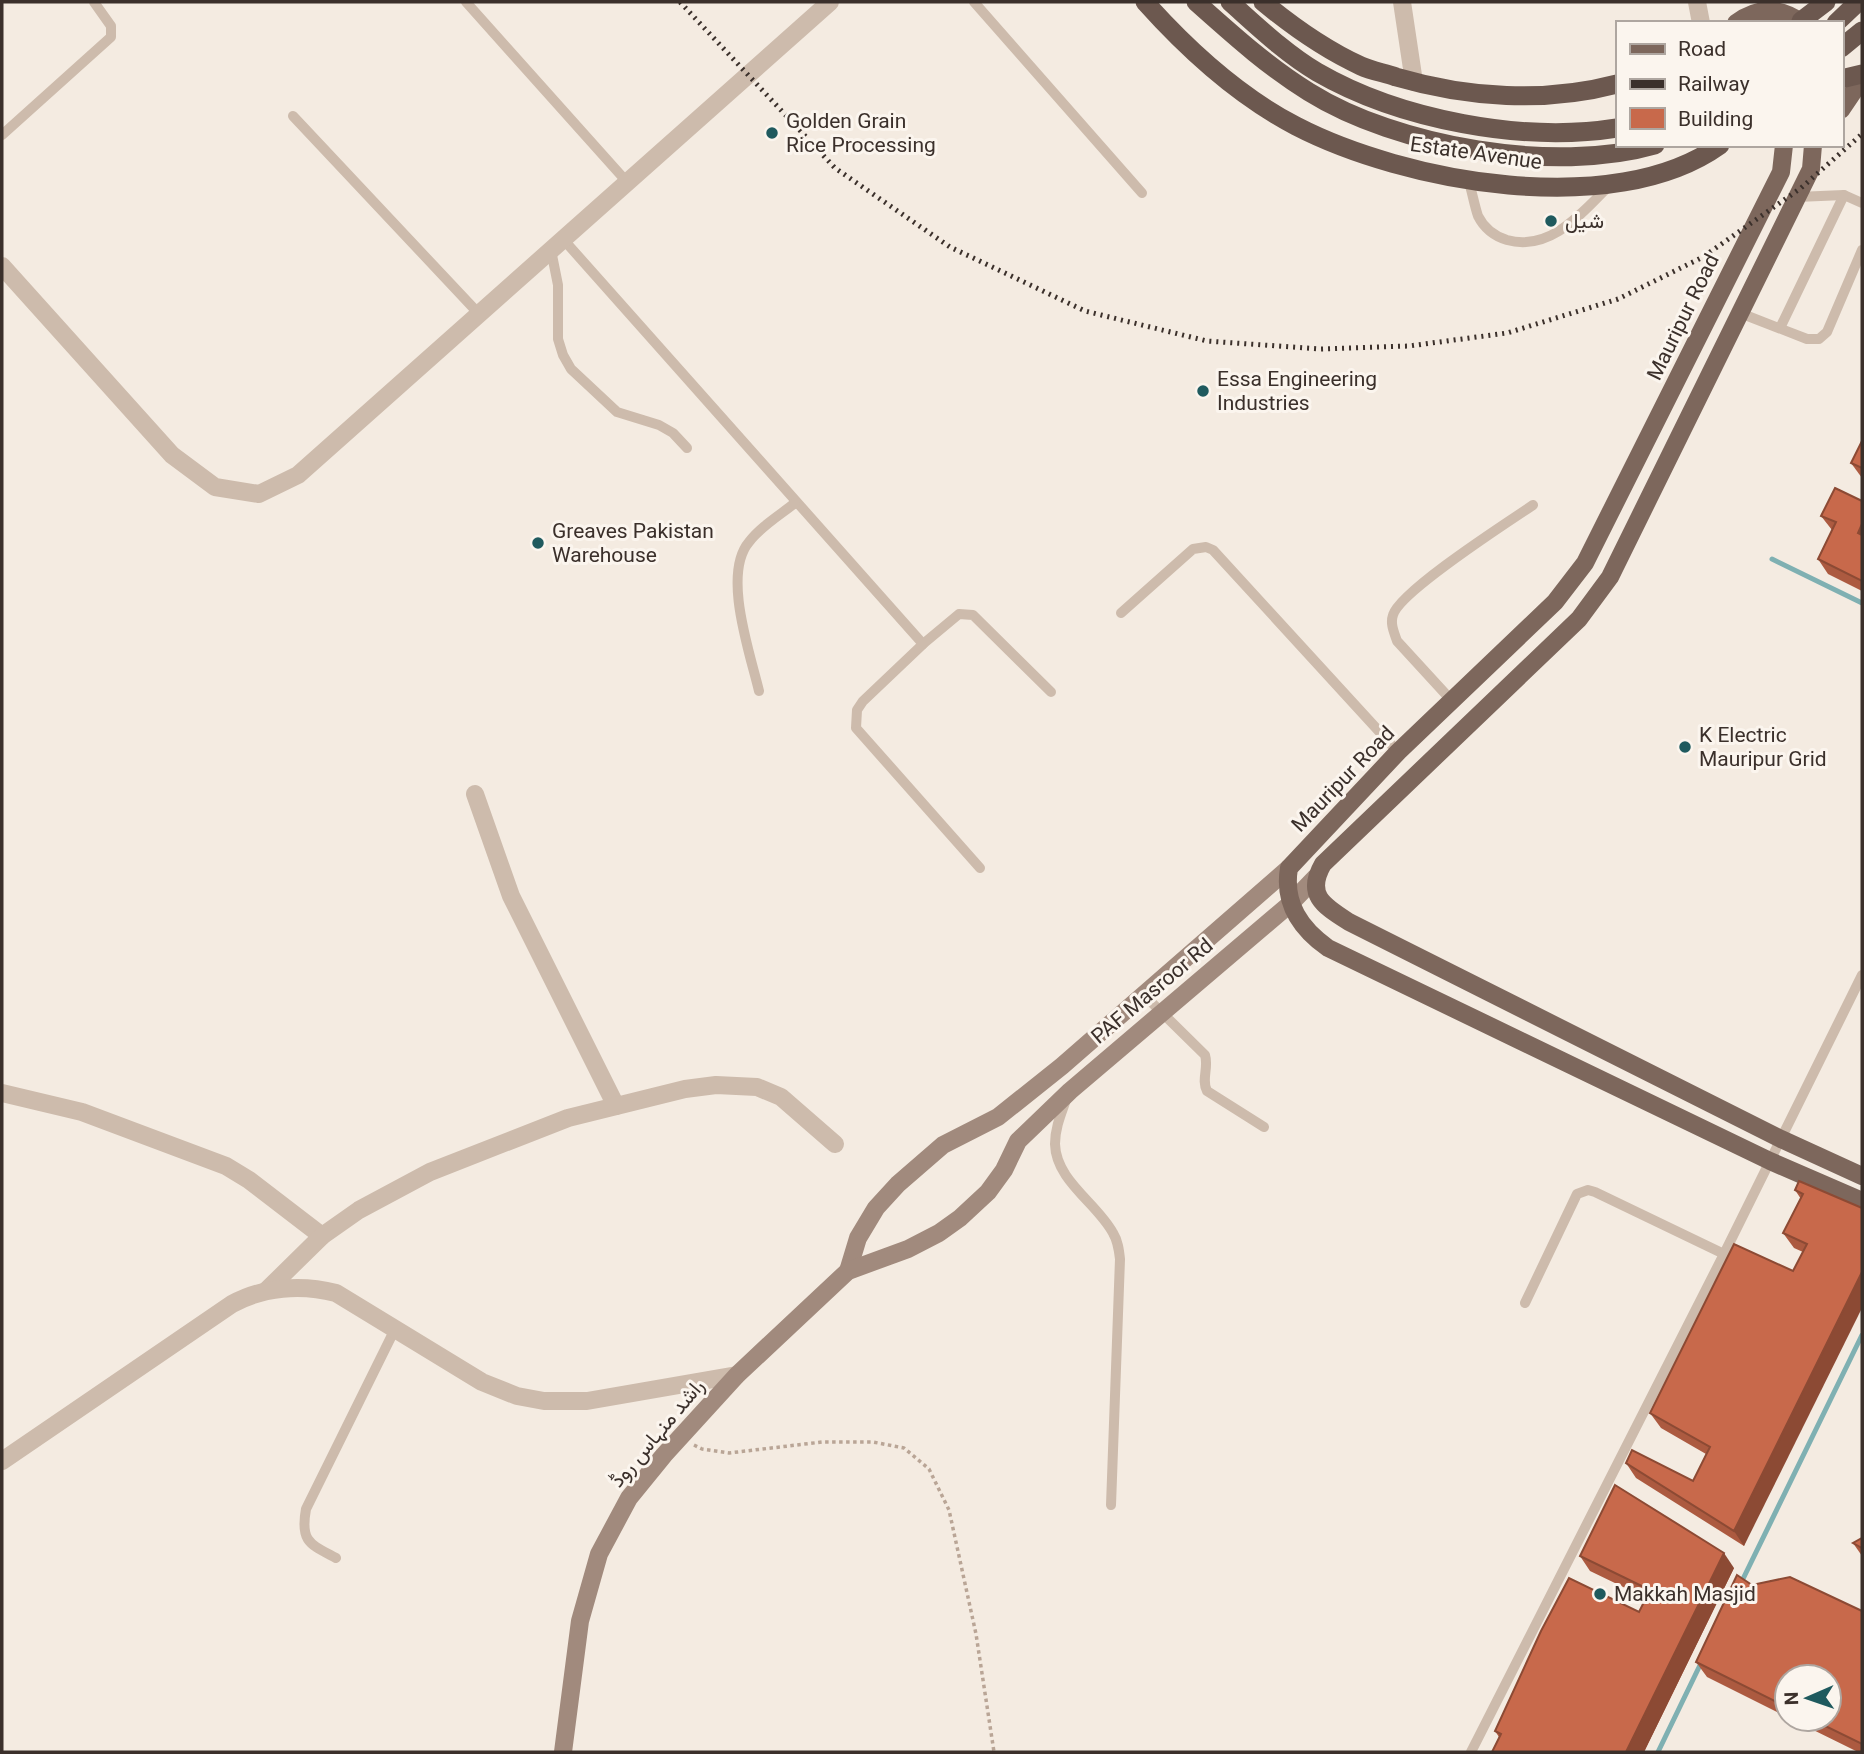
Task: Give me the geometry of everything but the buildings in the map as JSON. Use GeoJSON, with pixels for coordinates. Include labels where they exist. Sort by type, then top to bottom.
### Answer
{"type":"FeatureCollection","features":[{"type":"Feature","properties":{"kind":"highway","name":"Estate Avenue"},"geometry":{"type":"LineString","coordinates":[[1145,2],[1177,38],[1237,88],[1296,126],[1360,153],[1420,172],[1505,184],[1609,186],[1668,172],[1716,147]]}},
{"type":"Feature","properties":{"kind":"highway"},"geometry":{"type":"LineString","coordinates":[[1196,2],[1255,55],[1310,93],[1357,117],[1413,137],[1466,148],[1529,155],[1588,156],[1643,147]]}},
{"type":"Feature","properties":{"kind":"highway"},"geometry":{"type":"LineString","coordinates":[[1230,2],[1267,35],[1317,72],[1365,95],[1408,110],[1469,124],[1531,131],[1590,132],[1616,128]]}},
{"type":"Feature","properties":{"kind":"highway"},"geometry":{"type":"LineString","coordinates":[[1263,2],[1325,46],[1362,66],[1414,82],[1465,92],[1536,97],[1595,90],[1616,84]]}},
{"type":"Feature","properties":{"kind":"highway"},"geometry":{"type":"LineString","coordinates":[[1803,21],[1826,2]]}},
{"type":"Feature","properties":{"kind":"highway"},"geometry":{"type":"LineString","coordinates":[[1838,21],[1858,2]]}},
{"type":"Feature","properties":{"kind":"highway"},"geometry":{"type":"LineString","coordinates":[[1843,46],[1862,31]]}},
{"type":"Feature","properties":{"kind":"highway"},"geometry":{"type":"LineString","coordinates":[[1843,79],[1862,77]]}},
{"type":"Feature","properties":{"kind":"main road"},"geometry":{"type":"LineString","coordinates":[[1739,21],[1748,14],[1766,10],[1784,12],[1800,21]]}},
{"type":"Feature","properties":{"kind":"main road"},"geometry":{"type":"LineString","coordinates":[[1843,107],[1862,77]]}},
{"type":"Feature","properties":{"kind":"main road","name":"Mauripur Road"},"geometry":{"type":"LineString","coordinates":[[1289,868],[1398,752],[1555,602],[1585,563],[1781,172],[1784,147]]}},
{"type":"Feature","properties":{"kind":"main road"},"geometry":{"type":"LineString","coordinates":[[1811,169],[1814,147]]}},
{"type":"Feature","properties":{"kind":"main road"},"geometry":{"type":"LineString","coordinates":[[1822,147],[1610,577],[1579,619],[1323,864],[1316,877],[1317,895],[1328,908],[1349,922],[1781,1139],[1862,1176]]}},
{"type":"Feature","properties":{"kind":"main road"},"geometry":{"type":"LineString","coordinates":[[1744,244],[1767,258]]}},
{"type":"Feature","properties":{"kind":"main road"},"geometry":{"type":"LineString","coordinates":[[1289,868],[1287,880],[1290,904],[1309,934],[1328,948],[1770,1161],[1862,1201]]}},
{"type":"Feature","properties":{"kind":"main road","name":"PAF Masroor Rd"},"geometry":{"type":"LineString","coordinates":[[998,1117],[1062,1066],[1289,868]]}},
{"type":"Feature","properties":{"kind":"main road","name":"PAF Masroor Rd"},"geometry":{"type":"LineString","coordinates":[[1018,1141],[1070,1091],[1290,904],[1316,877]]}},
{"type":"Feature","properties":{"kind":"main road","name":"راشد منہاس روڈ"},"geometry":{"type":"LineString","coordinates":[[848,1270],[858,1238],[876,1208],[898,1184],[943,1145],[998,1117]]}},
{"type":"Feature","properties":{"kind":"main road","name":"راشد منہاس روڈ"},"geometry":{"type":"LineString","coordinates":[[563,1752],[580,1621],[599,1554],[629,1498],[737,1375],[848,1270],[908,1249],[939,1233],[960,1218],[988,1192],[1004,1170],[1018,1141]]}},
{"type":"Feature","properties":{"kind":"street"},"geometry":{"type":"LineString","coordinates":[[2,266],[172,455],[215,487],[259,494],[298,475],[830,2]]}},
{"type":"Feature","properties":{"kind":"street"},"geometry":{"type":"LineString","coordinates":[[1402,2],[1414,82]]}},
{"type":"Feature","properties":{"kind":"street"},"geometry":{"type":"LineString","coordinates":[[1697,2],[1701,21]]}},
{"type":"Feature","properties":{"kind":"street"},"geometry":{"type":"LineString","coordinates":[[475,794],[511,896],[616,1106]]}},
{"type":"Feature","properties":{"kind":"street"},"geometry":{"type":"LineString","coordinates":[[267,1290],[322,1236],[359,1210],[430,1172],[568,1118],[685,1089],[716,1085],[757,1087],[782,1097],[835,1144]]}},
{"type":"Feature","properties":{"kind":"street"},"geometry":{"type":"LineString","coordinates":[[2,1093],[82,1112],[226,1166],[249,1180],[322,1236]]}},
{"type":"Feature","properties":{"kind":"street"},"geometry":{"type":"LineString","coordinates":[[2,1461],[232,1304],[267,1290],[320,1289],[336,1293],[482,1382],[517,1396],[544,1401],[587,1401],[737,1375]]}},
{"type":"Feature","properties":{"kind":"lane"},"geometry":{"type":"LineString","coordinates":[[2,135],[111,37],[111,26],[94,2]]}},
{"type":"Feature","properties":{"kind":"lane"},"geometry":{"type":"LineString","coordinates":[[466,2],[627,183]]}},
{"type":"Feature","properties":{"kind":"lane"},"geometry":{"type":"LineString","coordinates":[[974,2],[1142,193]]}},
{"type":"Feature","properties":{"kind":"lane"},"geometry":{"type":"LineString","coordinates":[[293,116],[480,314]]}},
{"type":"Feature","properties":{"kind":"lane"},"geometry":{"type":"LineString","coordinates":[[1468,178],[1479,217],[1486,228],[1497,237],[1513,241],[1542,240],[1559,231],[1578,218],[1609,186]]}},
{"type":"Feature","properties":{"kind":"lane"},"geometry":{"type":"LineString","coordinates":[[1780,328],[1844,195]]}},
{"type":"Feature","properties":{"kind":"lane"},"geometry":{"type":"LineString","coordinates":[[1797,197],[1844,195],[1862,203]]}},
{"type":"Feature","properties":{"kind":"lane"},"geometry":{"type":"LineString","coordinates":[[557,245],[558,339],[571,369],[617,412],[659,425],[673,433],[687,448]]}},
{"type":"Feature","properties":{"kind":"lane"},"geometry":{"type":"LineString","coordinates":[[557,245],[923,644]]}},
{"type":"Feature","properties":{"kind":"lane"},"geometry":{"type":"LineString","coordinates":[[1740,313],[1807,339],[1819,339],[1826,332],[1862,250]]}},
{"type":"Feature","properties":{"kind":"lane"},"geometry":{"type":"LineString","coordinates":[[758,691],[737,594],[738,566],[748,542],[795,503]]}},
{"type":"Feature","properties":{"kind":"lane"},"geometry":{"type":"LineString","coordinates":[[1451,701],[1397,641],[1392,629],[1396,606],[1439,570],[1533,505]]}},
{"type":"Feature","properties":{"kind":"lane"},"geometry":{"type":"LineString","coordinates":[[1121,613],[1194,549],[1206,547],[1213,550],[1398,752]]}},
{"type":"Feature","properties":{"kind":"lane"},"geometry":{"type":"LineString","coordinates":[[980,868],[856,728],[857,710],[863,701],[923,644],[959,614],[973,615],[1051,692]]}},
{"type":"Feature","properties":{"kind":"lane"},"geometry":{"type":"LineString","coordinates":[[1471,1752],[1724,1254],[1862,975]]}},
{"type":"Feature","properties":{"kind":"lane"},"geometry":{"type":"LineString","coordinates":[[1144,995],[1205,1055],[1207,1059],[1204,1083],[1207,1091],[1264,1127]]}},
{"type":"Feature","properties":{"kind":"lane"},"geometry":{"type":"LineString","coordinates":[[1070,1091],[1058,1123],[1055,1142],[1057,1155],[1063,1171],[1113,1232],[1120,1259],[1111,1505]]}},
{"type":"Feature","properties":{"kind":"lane"},"geometry":{"type":"LineString","coordinates":[[1525,1303],[1577,1194],[1582,1191],[1595,1192],[1724,1254]]}},
{"type":"Feature","properties":{"kind":"lane"},"geometry":{"type":"LineString","coordinates":[[336,1558],[310,1544],[303,1525],[306,1509],[395,1329]]}},
{"type":"Feature","properties":{"kind":"path"},"geometry":{"type":"LineString","coordinates":[[681,1437],[702,1449],[729,1452],[822,1441],[873,1442],[904,1448],[929,1469],[949,1510],[976,1634],[994,1752]]}},
{"type":"Feature","properties":{"kind":"waterway"},"geometry":{"type":"LineString","coordinates":[[1772,559],[1862,603]]}},
{"type":"Feature","properties":{"kind":"waterway"},"geometry":{"type":"LineString","coordinates":[[1741,1583],[1862,1335]]}},
{"type":"Feature","properties":{"kind":"waterway"},"geometry":{"type":"LineString","coordinates":[[1658,1752],[1702,1661]]}},
{"type":"Feature","properties":{"kind":"railway"},"geometry":{"type":"LineString","coordinates":[[680,2],[835,168],[950,247],[1085,311],[1207,341],[1320,349],[1409,346],[1507,333],[1618,299],[1703,257],[1801,188],[1862,134]]}},
{"type":"Feature","properties":{"kind":"place","name":"Golden Grain Rice Processing"},"geometry":{"type":"Point","coordinates":[772,133]}},
{"type":"Feature","properties":{"kind":"place","name":"شیل"},"geometry":{"type":"Point","coordinates":[1551,221]}},
{"type":"Feature","properties":{"kind":"place","name":"Essa Engineering Industries"},"geometry":{"type":"Point","coordinates":[1203,391]}},
{"type":"Feature","properties":{"kind":"place","name":"Greaves Pakistan Warehouse"},"geometry":{"type":"Point","coordinates":[538,543]}},
{"type":"Feature","properties":{"kind":"place","name":"K Electric Mauripur Grid"},"geometry":{"type":"Point","coordinates":[1685,747]}},
{"type":"Feature","properties":{"kind":"place","name":"Makkah Masjid"},"geometry":{"type":"Point","coordinates":[1600,1594]}}]}
